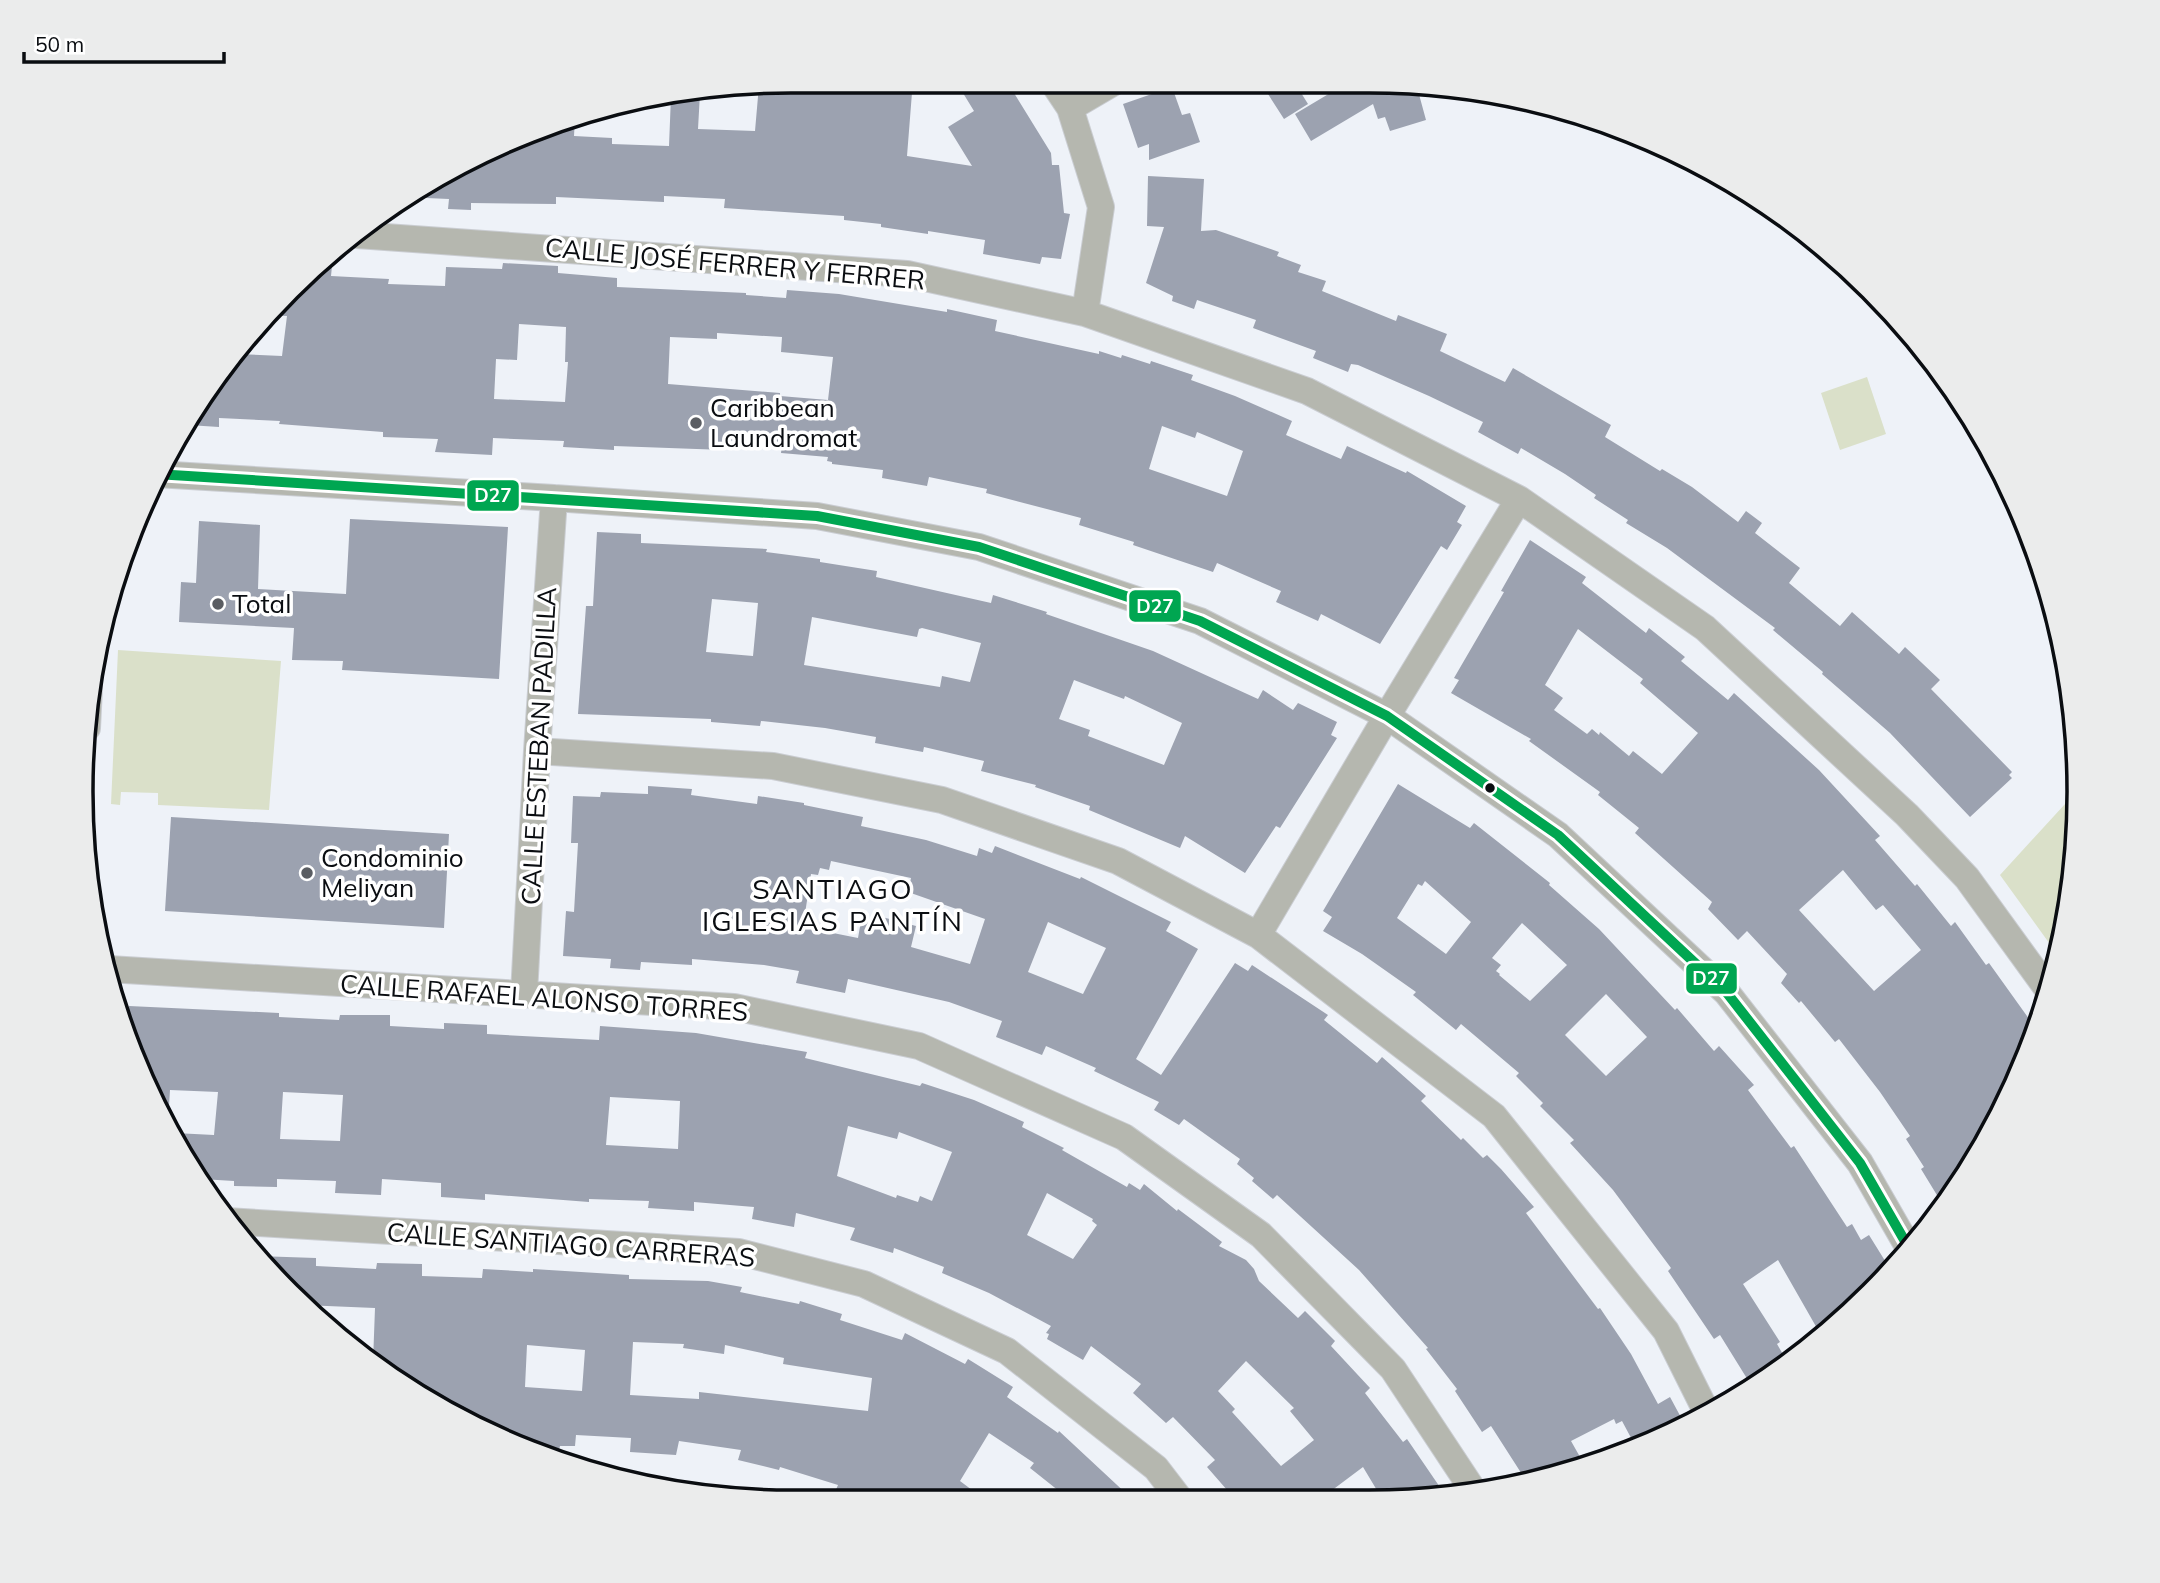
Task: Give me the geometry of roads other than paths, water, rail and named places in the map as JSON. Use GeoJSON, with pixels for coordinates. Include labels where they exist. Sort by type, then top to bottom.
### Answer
{"type":"FeatureCollection","features":[{"type":"Feature","properties":{"kind":"street"},"geometry":{"type":"LineString","coordinates":[[1060,93],[1070,108],[1101,207],[1085,313]]}},
{"type":"Feature","properties":{"kind":"street"},"geometry":{"type":"LineString","coordinates":[[1070,108],[1095,93]]}},
{"type":"Feature","properties":{"kind":"street","name":"CALLE JOSÉ FERRER Y FERRER"},"geometry":{"type":"LineString","coordinates":[[368,236],[907,274],[1085,313],[1307,391],[1519,499],[1705,628],[1907,815],[1967,878],[2041,980]]}},
{"type":"Feature","properties":{"kind":"street"},"geometry":{"type":"LineString","coordinates":[[169,475],[817,516],[979,547],[1200,621],[1387,716],[1558,835],[1727,993],[1860,1163],[1904,1240]]}},
{"type":"Feature","properties":{"kind":"street","name":"CALLE ESTEBAN PADILLA"},"geometry":{"type":"LineString","coordinates":[[524,994],[554,498]]}},
{"type":"Feature","properties":{"kind":"street"},"geometry":{"type":"LineString","coordinates":[[1258,934],[1519,499]]}},
{"type":"Feature","properties":{"kind":"street"},"geometry":{"type":"LineString","coordinates":[[537,751],[773,766],[942,800],[1118,861],[1258,934],[1494,1116],[1666,1331],[1703,1405]]}},
{"type":"Feature","properties":{"kind":"street","name":"CALLE RAFAEL ALONSO TORRES"},"geometry":{"type":"LineString","coordinates":[[117,970],[734,1007],[919,1046],[1124,1137],[1261,1234],[1393,1369],[1468,1483]]}},
{"type":"Feature","properties":{"kind":"street","name":"CALLE SANTIAGO CARRERAS"},"geometry":{"type":"LineString","coordinates":[[241,1222],[739,1252],[864,1284],[1007,1351],[1156,1468],[1174,1490]]}},
{"type":"Feature","properties":{"kind":"place","name":"Caribbean Laundromat"},"geometry":{"type":"Point","coordinates":[696,423]}},
{"type":"Feature","properties":{"kind":"place","name":"Total"},"geometry":{"type":"Point","coordinates":[218,604]}},
{"type":"Feature","properties":{"kind":"place","name":"Condominio Meliyan"},"geometry":{"type":"Point","coordinates":[307,873]}},
{"type":"Feature","properties":{"kind":"district","name":"SANTIAGO IGLESIAS PANTÍN"},"geometry":{"type":"Point","coordinates":[833,905]}}]}
